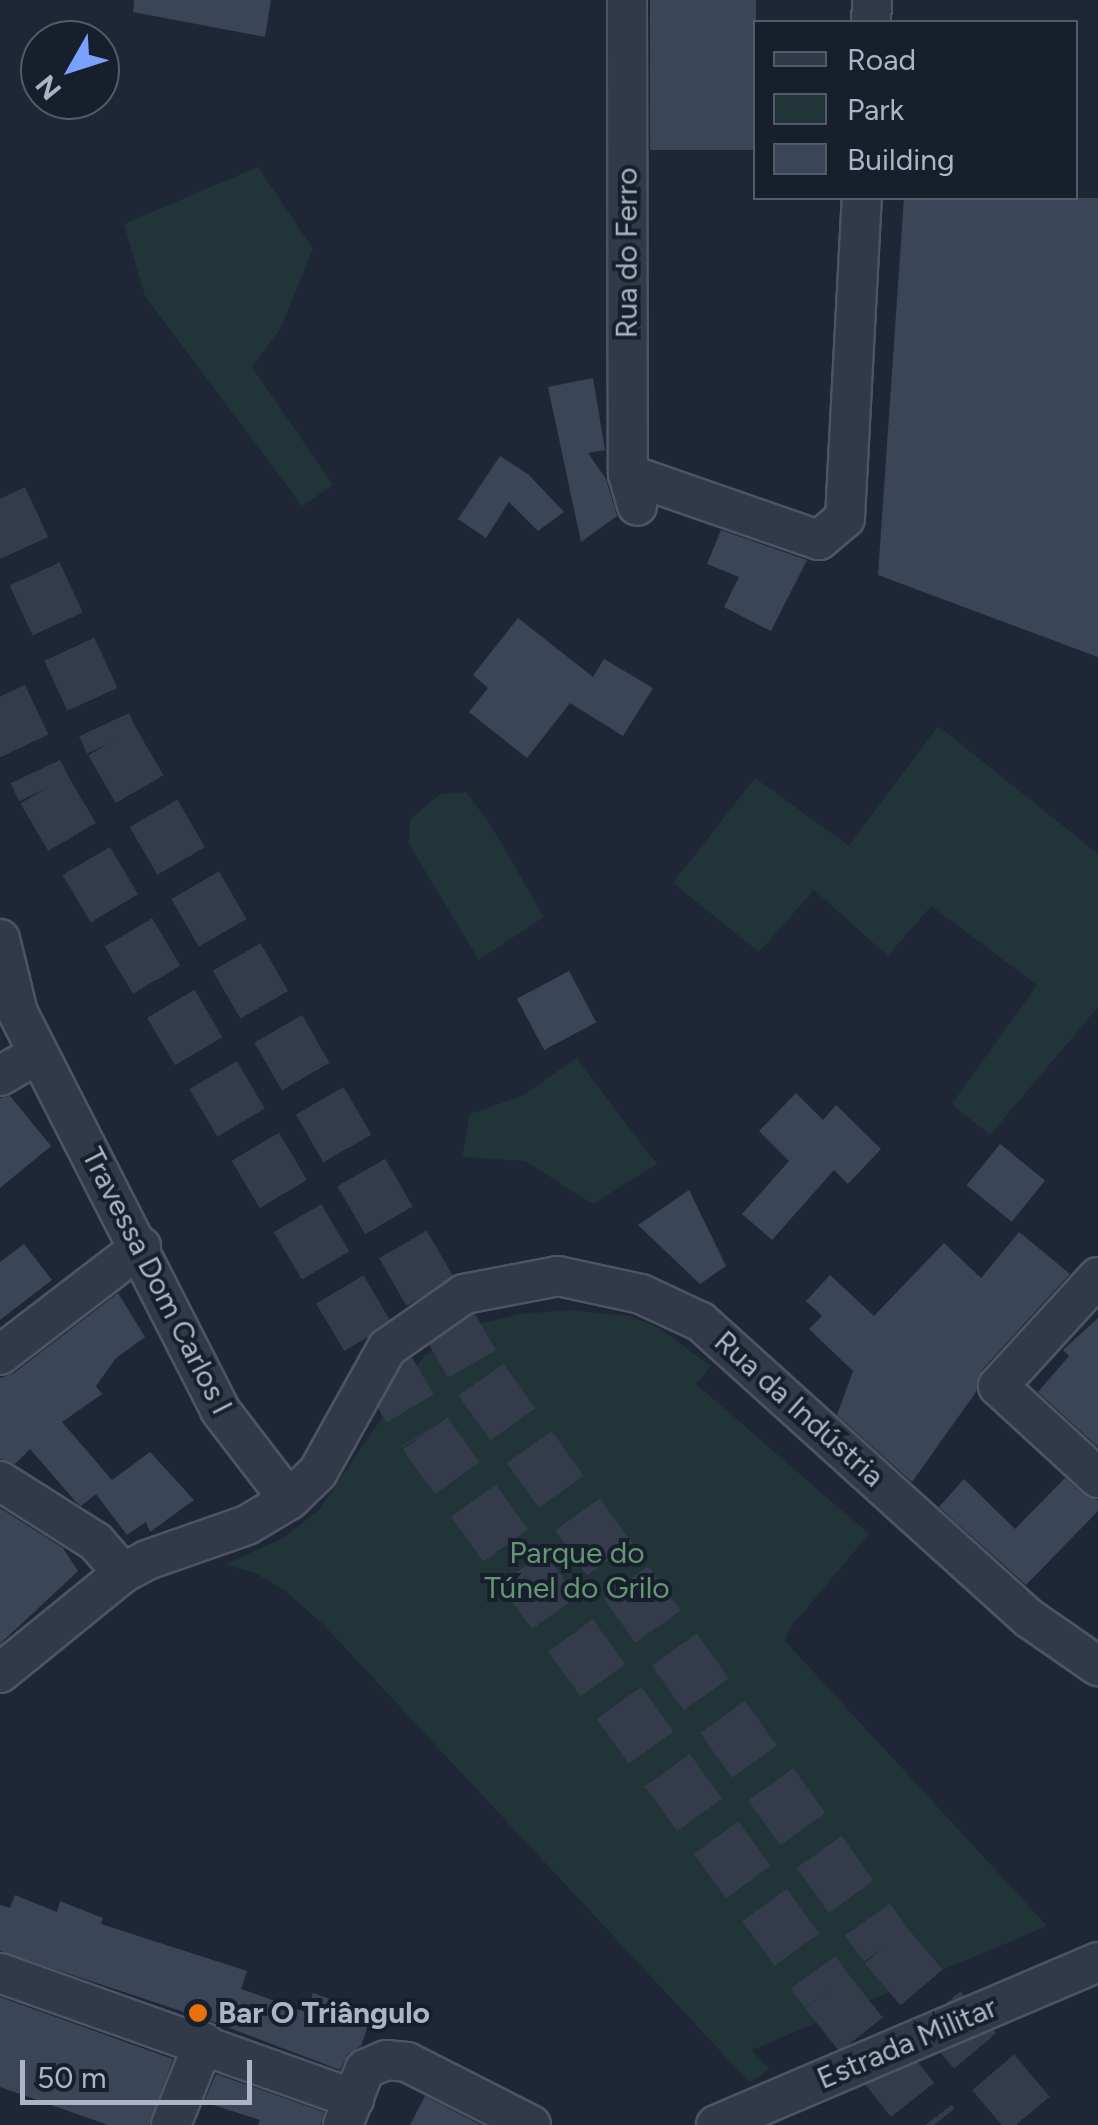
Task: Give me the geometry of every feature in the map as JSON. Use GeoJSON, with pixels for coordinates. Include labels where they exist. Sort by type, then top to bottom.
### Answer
{"type":"FeatureCollection","features":[{"type":"Feature","properties":{"kind":"street","name":"Rua do Ferro"},"geometry":{"type":"LineString","coordinates":[[627,0],[633,490],[818,540],[845,518],[862,200]]}},
{"type":"Feature","properties":{"kind":"street","name":"Travessa Dom Carlos I"},"geometry":{"type":"LineString","coordinates":[[0,938],[18,1014],[220,1410],[289,1500]]}},
{"type":"Feature","properties":{"kind":"street"},"geometry":{"type":"LineString","coordinates":[[0,1076],[38,1054]]}},
{"type":"Feature","properties":{"kind":"street"},"geometry":{"type":"LineString","coordinates":[[0,1354],[140,1247]]}},
{"type":"Feature","properties":{"kind":"street","name":"Rua da Indústria"},"geometry":{"type":"LineString","coordinates":[[0,1674],[123,1574],[147,1560],[247,1525],[289,1500],[318,1472],[387,1348],[464,1294],[558,1276],[641,1294],[701,1322],[1030,1618],[1098,1666]]}},
{"type":"Feature","properties":{"kind":"street"},"geometry":{"type":"LineString","coordinates":[[1098,1277],[998,1386],[1098,1478]]}},
{"type":"Feature","properties":{"kind":"street"},"geometry":{"type":"LineString","coordinates":[[0,1481],[96,1542],[123,1574]]}},
{"type":"Feature","properties":{"kind":"street","name":"Estrada Militar"},"geometry":{"type":"LineString","coordinates":[[716,2125],[1098,1962]]}},
{"type":"Feature","properties":{"kind":"street"},"geometry":{"type":"LineString","coordinates":[[3,1984],[204,2042],[348,2112],[365,2070],[386,2060],[407,2062],[531,2125]]}},
{"type":"Feature","properties":{"kind":"street"},"geometry":{"type":"LineString","coordinates":[[172,2125],[204,2042]]}},
{"type":"Feature","properties":{"kind":"green space"},"geometry":{"type":"Polygon","coordinates":[[[258,167],[313,249],[280,329],[252,367],[333,485],[302,506],[145,296],[124,224],[258,167]]]}},
{"type":"Feature","properties":{"kind":"green space"},"geometry":{"type":"Polygon","coordinates":[[[938,726],[1098,854],[1098,1007],[990,1135],[952,1104],[1037,985],[931,906],[888,956],[814,890],[759,952],[673,883],[755,778],[849,846],[938,726]]]}},
{"type":"Feature","properties":{"kind":"green space"},"geometry":{"type":"Polygon","coordinates":[[[466,792],[490,824],[544,917],[479,960],[409,844],[410,819],[441,794],[466,792]]]}},
{"type":"Feature","properties":{"kind":"green space"},"geometry":{"type":"Polygon","coordinates":[[[576,1058],[657,1164],[593,1204],[525,1161],[462,1157],[470,1114],[524,1095],[576,1058]]]}},
{"type":"Feature","properties":{"kind":"green space","name":"Parque do Túnel do Grilo"},"geometry":{"type":"Polygon","coordinates":[[[571,1310],[630,1316],[659,1328],[711,1366],[696,1384],[869,1534],[790,1628],[785,1641],[1047,1926],[752,2050],[769,2069],[750,2083],[323,1624],[284,1590],[255,1573],[226,1564],[283,1538],[319,1510],[424,1356],[475,1325],[520,1314],[571,1310]]]}},
{"type":"Feature","properties":{"kind":"building"},"geometry":{"type":"Polygon","coordinates":[[[134,0],[271,0],[265,37],[133,12],[134,0]]]}},
{"type":"Feature","properties":{"kind":"building"},"geometry":{"type":"Polygon","coordinates":[[[650,0],[756,0],[753,150],[650,150],[650,0]]]}},
{"type":"Feature","properties":{"kind":"building"},"geometry":{"type":"Polygon","coordinates":[[[1098,198],[1098,657],[878,575],[904,200],[1098,198]]]}},
{"type":"Feature","properties":{"kind":"building"},"geometry":{"type":"Polygon","coordinates":[[[593,378],[605,450],[588,453],[606,479],[617,516],[581,542],[548,387],[593,378]]]}},
{"type":"Feature","properties":{"kind":"building"},"geometry":{"type":"Polygon","coordinates":[[[500,456],[528,474],[564,512],[538,531],[509,502],[486,538],[458,519],[500,456]]]}},
{"type":"Feature","properties":{"kind":"building"},"geometry":{"type":"Polygon","coordinates":[[[721,530],[807,560],[771,631],[724,607],[739,577],[707,564],[721,530]]]}},
{"type":"Feature","properties":{"kind":"building"},"geometry":{"type":"Polygon","coordinates":[[[518,618],[593,677],[604,659],[653,688],[623,736],[570,703],[527,758],[469,712],[488,688],[473,675],[518,618]]]}},
{"type":"Feature","properties":{"kind":"building"},"geometry":{"type":"Polygon","coordinates":[[[569,971],[596,1022],[544,1050],[517,999],[569,971]]]}},
{"type":"Feature","properties":{"kind":"building"},"geometry":{"type":"Polygon","coordinates":[[[796,1093],[823,1120],[836,1105],[881,1149],[848,1184],[834,1170],[772,1240],[742,1214],[789,1161],[759,1131],[796,1093]]]}},
{"type":"Feature","properties":{"kind":"building"},"geometry":{"type":"Polygon","coordinates":[[[10,1096],[51,1146],[0,1188],[0,1098],[10,1096]]]}},
{"type":"Feature","properties":{"kind":"building"},"geometry":{"type":"Polygon","coordinates":[[[1000,1144],[1045,1181],[1012,1222],[967,1185],[1000,1144]]]}},
{"type":"Feature","properties":{"kind":"building"},"geometry":{"type":"Polygon","coordinates":[[[689,1190],[726,1266],[700,1284],[638,1225],[689,1190]]]}},
{"type":"Feature","properties":{"kind":"building"},"geometry":{"type":"Polygon","coordinates":[[[1019,1232],[1070,1274],[981,1371],[976,1392],[912,1482],[837,1415],[853,1371],[809,1329],[822,1316],[806,1301],[830,1275],[874,1316],[944,1243],[981,1278],[1019,1232]]]}},
{"type":"Feature","properties":{"kind":"building"},"geometry":{"type":"Polygon","coordinates":[[[24,1244],[52,1280],[0,1320],[0,1262],[24,1244]]]}},
{"type":"Feature","properties":{"kind":"building"},"geometry":{"type":"Polygon","coordinates":[[[118,1293],[145,1337],[116,1358],[96,1386],[102,1394],[62,1422],[112,1480],[150,1452],[194,1500],[150,1532],[146,1522],[127,1535],[96,1494],[81,1506],[30,1449],[15,1464],[0,1459],[0,1378],[14,1373],[118,1293]]]}},
{"type":"Feature","properties":{"kind":"building"},"geometry":{"type":"Polygon","coordinates":[[[1098,1318],[1098,1447],[1038,1392],[1069,1356],[1063,1350],[1098,1318]]]}},
{"type":"Feature","properties":{"kind":"building"},"geometry":{"type":"Polygon","coordinates":[[[1065,1478],[1084,1495],[1098,1500],[1098,1511],[1026,1585],[939,1507],[964,1479],[1015,1529],[1065,1478]]]}},
{"type":"Feature","properties":{"kind":"building"},"geometry":{"type":"Polygon","coordinates":[[[0,1508],[63,1548],[78,1571],[0,1644],[0,1508]]]}},
{"type":"Feature","properties":{"kind":"building"},"geometry":{"type":"Polygon","coordinates":[[[15,1895],[57,1912],[60,1901],[103,1918],[101,1924],[247,1971],[241,1989],[306,2012],[313,1993],[372,2014],[361,2046],[348,2054],[340,2070],[211,2021],[0,1951],[0,1905],[10,1908],[15,1895]]]}},
{"type":"Feature","properties":{"kind":"building"},"geometry":{"type":"Polygon","coordinates":[[[0,1997],[173,2059],[149,2125],[108,2125],[0,2087],[0,1997]]]}},
{"type":"Feature","properties":{"kind":"building"},"geometry":{"type":"Polygon","coordinates":[[[216,2074],[324,2112],[321,2125],[258,2125],[260,2120],[204,2102],[216,2074]]]}},
{"type":"Feature","properties":{"kind":"building"},"geometry":{"type":"Polygon","coordinates":[[[425,2096],[481,2125],[410,2125],[425,2096]]]}},
{"type":"Feature","properties":{"kind":"tunnel"},"geometry":{"type":"LineString","coordinates":[[0,498],[112,741],[481,1379],[886,1945],[1038,2125]]}},
{"type":"Feature","properties":{"kind":"tunnel"},"geometry":{"type":"LineString","coordinates":[[0,696],[44,789],[425,1433],[827,1991],[933,2125]]}},
{"type":"Feature","properties":{"kind":"place","name":"Bar O Triângulo"},"geometry":{"type":"Point","coordinates":[198,2013]}}]}
